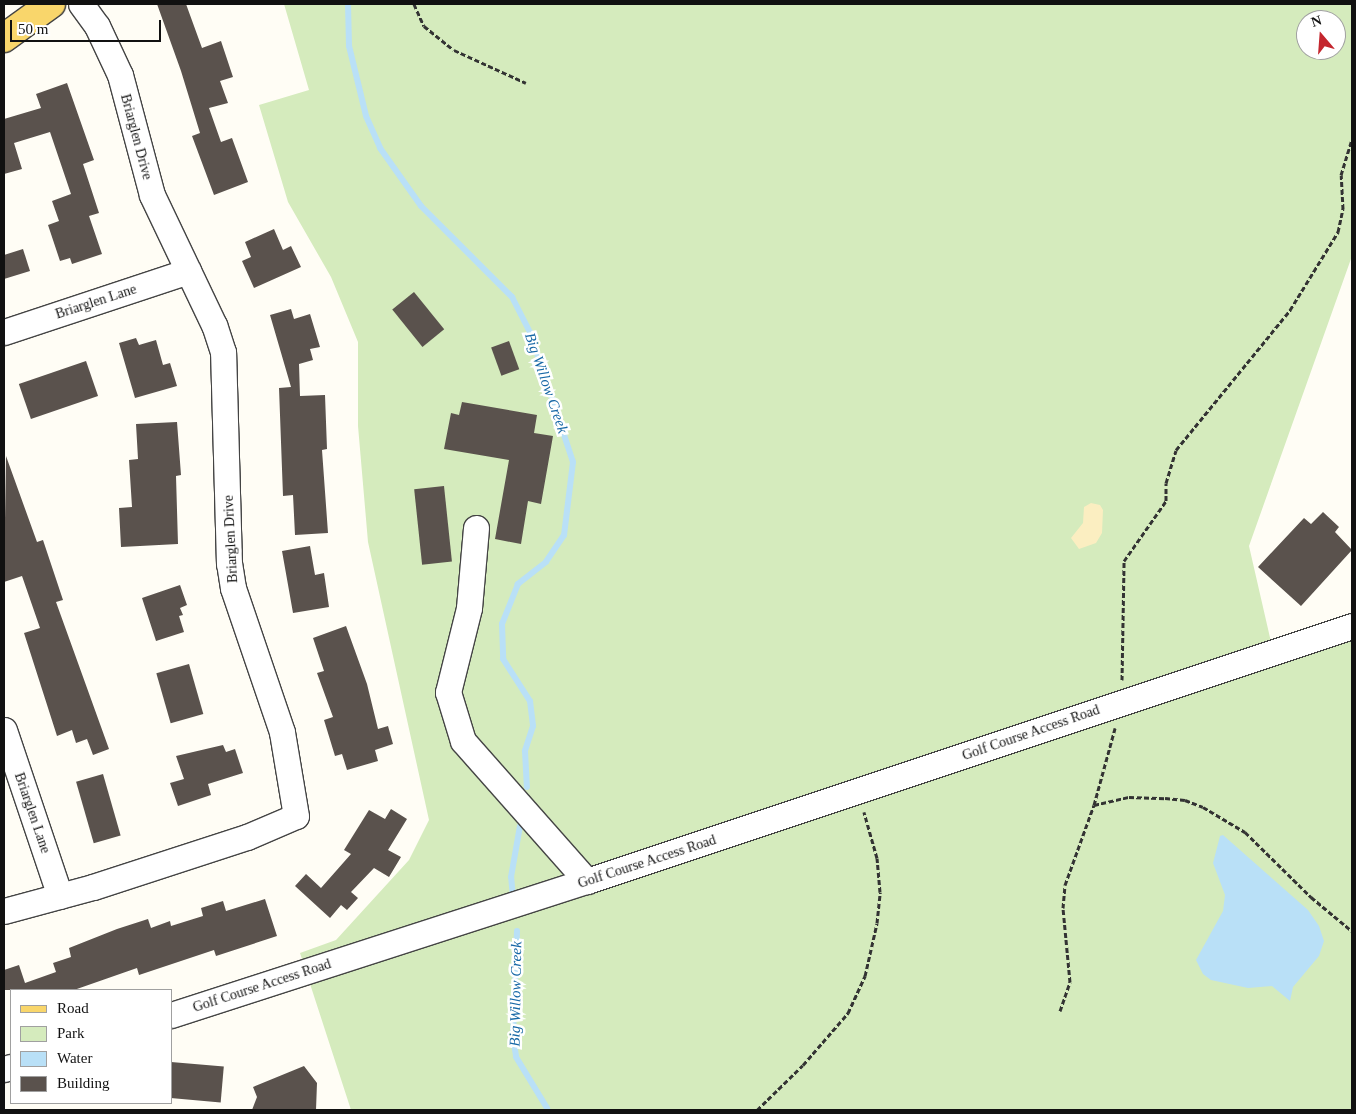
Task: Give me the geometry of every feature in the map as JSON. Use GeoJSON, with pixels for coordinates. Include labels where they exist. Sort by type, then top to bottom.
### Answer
{"type":"FeatureCollection","features":[{"type":"Feature","properties":{"kind":"main road"},"geometry":{"type":"LineString","coordinates":[[4,38],[51,4]]}},
{"type":"Feature","properties":{"kind":"street","name":"Briarglen Drive"},"geometry":{"type":"LineString","coordinates":[[4,911],[60,896],[247,837],[296,816],[282,732],[233,588],[229,564],[222,352],[214,325],[152,195],[120,75],[97,26],[81,4]]}},
{"type":"Feature","properties":{"kind":"street","name":"Briarglen Lane"},"geometry":{"type":"LineString","coordinates":[[4,332],[188,272]]}},
{"type":"Feature","properties":{"kind":"street"},"geometry":{"type":"LineString","coordinates":[[476,528],[469,608],[448,692],[463,741],[587,882]]}},
{"type":"Feature","properties":{"kind":"street","name":"Golf Course Access Road"},"geometry":{"type":"LineString","coordinates":[[172,1015],[587,882],[1352,626]]}},
{"type":"Feature","properties":{"kind":"street","name":"Briarglen Lane"},"geometry":{"type":"LineString","coordinates":[[4,730],[60,896]]}},
{"type":"Feature","properties":{"kind":"path"},"geometry":{"type":"LineString","coordinates":[[414,4],[424,26],[454,50],[526,83]]}},
{"type":"Feature","properties":{"kind":"path"},"geometry":{"type":"LineString","coordinates":[[1060,1011],[1070,982],[1063,908],[1065,885],[1094,805],[1122,702],[1124,561],[1166,501],[1166,483],[1176,450],[1290,310],[1338,232],[1343,209],[1341,175],[1352,140]]}},
{"type":"Feature","properties":{"kind":"path"},"geometry":{"type":"LineString","coordinates":[[757,1110],[803,1065],[848,1013],[865,976],[878,923],[880,892],[877,858],[858,792]]}},
{"type":"Feature","properties":{"kind":"path"},"geometry":{"type":"LineString","coordinates":[[1094,805],[1129,797],[1185,800],[1203,807],[1245,832],[1330,915],[1352,931]]}},
{"type":"Feature","properties":{"kind":"green space"},"geometry":{"type":"Polygon","coordinates":[[[284,4],[1352,4],[1352,256],[1249,546],[1271,642],[1352,616],[1352,1110],[351,1110],[300,953],[336,940],[409,860],[429,820],[368,542],[358,426],[358,342],[331,277],[288,202],[259,105],[309,90],[284,4]]]}},
{"type":"Feature","properties":{"kind":"sand"},"geometry":{"type":"Polygon","coordinates":[[[1091,503],[1100,505],[1103,510],[1102,533],[1096,543],[1079,549],[1071,538],[1083,523],[1084,507],[1091,503]]]}},
{"type":"Feature","properties":{"kind":"water"},"geometry":{"type":"Polygon","coordinates":[[[1223,835],[1308,910],[1319,926],[1324,941],[1319,956],[1293,987],[1290,1001],[1272,986],[1248,988],[1211,980],[1203,974],[1196,960],[1223,911],[1225,895],[1213,863],[1220,836],[1223,835]]]}},
{"type":"Feature","properties":{"kind":"building"},"geometry":{"type":"Polygon","coordinates":[[[157,4],[186,4],[202,48],[221,41],[233,77],[220,81],[228,103],[209,108],[221,142],[232,138],[248,182],[214,195],[192,136],[200,133],[181,71],[157,4]]]}},
{"type":"Feature","properties":{"kind":"building"},"geometry":{"type":"Polygon","coordinates":[[[67,83],[94,160],[83,164],[99,213],[89,216],[102,254],[72,264],[70,258],[60,261],[48,225],[59,221],[52,201],[71,194],[50,132],[14,143],[22,169],[4,174],[4,119],[41,108],[36,94],[67,83]]]}},
{"type":"Feature","properties":{"kind":"building"},"geometry":{"type":"Polygon","coordinates":[[[274,229],[283,250],[291,246],[301,267],[254,288],[242,261],[251,257],[245,242],[274,229]]]}},
{"type":"Feature","properties":{"kind":"building"},"geometry":{"type":"Polygon","coordinates":[[[23,249],[30,271],[4,279],[4,255],[23,249]]]}},
{"type":"Feature","properties":{"kind":"building"},"geometry":{"type":"Polygon","coordinates":[[[414,292],[444,329],[422,347],[392,310],[414,292]]]}},
{"type":"Feature","properties":{"kind":"building"},"geometry":{"type":"Polygon","coordinates":[[[291,309],[294,319],[310,314],[320,347],[310,349],[313,360],[299,364],[300,396],[325,395],[327,449],[322,450],[328,533],[295,535],[293,495],[283,496],[279,388],[291,387],[270,315],[291,309]]]}},
{"type":"Feature","properties":{"kind":"building"},"geometry":{"type":"Polygon","coordinates":[[[136,338],[139,345],[156,340],[163,365],[170,363],[177,386],[135,398],[119,343],[136,338]]]}},
{"type":"Feature","properties":{"kind":"building"},"geometry":{"type":"Polygon","coordinates":[[[509,341],[519,369],[501,376],[491,347],[509,341]]]}},
{"type":"Feature","properties":{"kind":"building"},"geometry":{"type":"Polygon","coordinates":[[[86,361],[98,396],[31,419],[19,384],[86,361]]]}},
{"type":"Feature","properties":{"kind":"building"},"geometry":{"type":"Polygon","coordinates":[[[462,402],[537,415],[534,433],[553,436],[541,504],[528,501],[521,544],[495,539],[509,460],[444,449],[451,413],[459,415],[462,402]]]}},
{"type":"Feature","properties":{"kind":"building"},"geometry":{"type":"Polygon","coordinates":[[[177,422],[181,475],[176,476],[178,544],[121,547],[119,508],[132,507],[129,460],[138,459],[136,424],[177,422]]]}},
{"type":"Feature","properties":{"kind":"building"},"geometry":{"type":"Polygon","coordinates":[[[6,456],[37,542],[43,540],[63,600],[56,602],[109,749],[93,755],[87,739],[76,743],[72,730],[57,736],[24,633],[40,628],[22,576],[4,582],[6,456]]]}},
{"type":"Feature","properties":{"kind":"building"},"geometry":{"type":"Polygon","coordinates":[[[444,486],[452,562],[422,565],[414,489],[444,486]]]}},
{"type":"Feature","properties":{"kind":"building"},"geometry":{"type":"Polygon","coordinates":[[[1323,512],[1339,527],[1335,532],[1352,550],[1301,606],[1258,567],[1304,518],[1311,524],[1323,512]]]}},
{"type":"Feature","properties":{"kind":"building"},"geometry":{"type":"Polygon","coordinates":[[[310,546],[315,575],[324,573],[329,607],[293,613],[282,551],[310,546]]]}},
{"type":"Feature","properties":{"kind":"building"},"geometry":{"type":"Polygon","coordinates":[[[180,585],[187,605],[180,608],[183,615],[179,616],[184,632],[156,641],[142,598],[180,585]]]}},
{"type":"Feature","properties":{"kind":"building"},"geometry":{"type":"Polygon","coordinates":[[[346,626],[367,684],[378,729],[388,726],[393,744],[375,750],[378,761],[347,770],[342,754],[335,756],[324,720],[333,717],[317,673],[324,671],[313,638],[346,626]]]}},
{"type":"Feature","properties":{"kind":"building"},"geometry":{"type":"Polygon","coordinates":[[[189,664],[203,714],[171,723],[156,673],[189,664]]]}},
{"type":"Feature","properties":{"kind":"building"},"geometry":{"type":"Polygon","coordinates":[[[223,745],[226,752],[235,749],[243,773],[208,784],[211,795],[178,806],[170,783],[184,779],[176,756],[223,745]]]}},
{"type":"Feature","properties":{"kind":"building"},"geometry":{"type":"Polygon","coordinates":[[[103,774],[121,836],[94,843],[76,782],[103,774]]]}},
{"type":"Feature","properties":{"kind":"building"},"geometry":{"type":"Polygon","coordinates":[[[391,809],[407,819],[388,850],[401,857],[389,877],[374,868],[351,892],[358,898],[347,910],[341,905],[330,918],[295,886],[306,874],[321,888],[351,854],[344,850],[369,810],[385,819],[391,809]]]}},
{"type":"Feature","properties":{"kind":"building"},"geometry":{"type":"Polygon","coordinates":[[[265,899],[277,936],[216,956],[214,950],[139,975],[137,968],[77,989],[4,990],[4,970],[19,965],[25,983],[56,972],[53,963],[71,957],[69,948],[117,929],[148,919],[151,928],[170,921],[171,926],[203,916],[201,908],[223,901],[226,911],[265,899]]]}},
{"type":"Feature","properties":{"kind":"building"},"geometry":{"type":"Polygon","coordinates":[[[172,1062],[224,1067],[221,1102],[172,1098],[172,1062]]]}},
{"type":"Feature","properties":{"kind":"building"},"geometry":{"type":"Polygon","coordinates":[[[304,1066],[317,1083],[316,1110],[252,1110],[257,1097],[253,1087],[304,1066]]]}},
{"type":"Feature","properties":{"kind":"waterway","name":"Big Willow Creek"},"geometry":{"type":"LineString","coordinates":[[348,4],[349,46],[366,116],[380,148],[421,206],[512,297],[530,332],[573,462],[564,535],[546,562],[518,584],[502,624],[503,659],[530,701],[533,726],[525,751],[527,787]]}},
{"type":"Feature","properties":{"kind":"waterway","name":"Big Willow Creek"},"geometry":{"type":"LineString","coordinates":[[513,898],[511,877],[520,826]]}},
{"type":"Feature","properties":{"kind":"waterway","name":"Big Willow Creek"},"geometry":{"type":"LineString","coordinates":[[517,931],[513,1037],[516,1057],[547,1108]]}}]}
